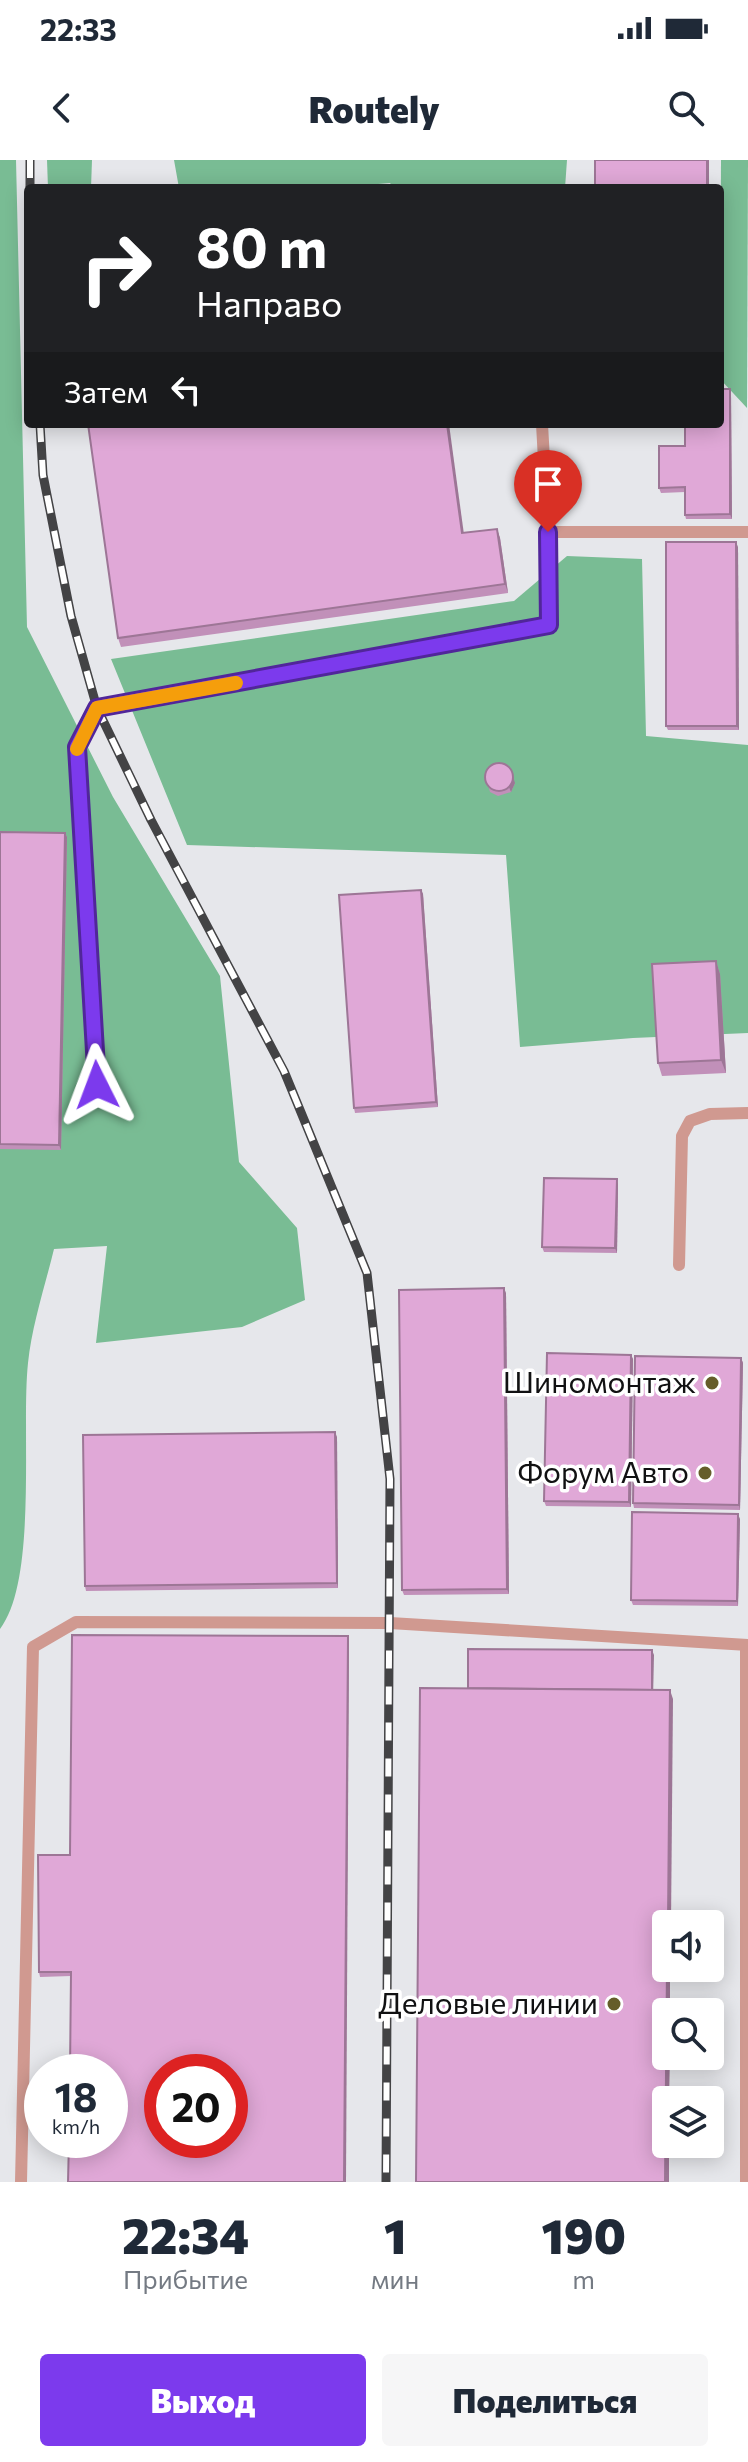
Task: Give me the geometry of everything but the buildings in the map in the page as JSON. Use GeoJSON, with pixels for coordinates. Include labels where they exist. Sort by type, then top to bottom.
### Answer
{"type":"FeatureCollection","features":[{"type":"Feature","properties":{"kind":"lane"},"geometry":{"type":"LineString","coordinates":[[97,1085],[77,747],[97,708],[549,625],[542,428]]}},
{"type":"Feature","properties":{"kind":"lane"},"geometry":{"type":"LineString","coordinates":[[548,532],[748,532]]}},
{"type":"Feature","properties":{"kind":"lane"},"geometry":{"type":"LineString","coordinates":[[679,1265],[682,1136],[690,1121],[710,1114],[748,1113]]}},
{"type":"Feature","properties":{"kind":"lane"},"geometry":{"type":"LineString","coordinates":[[21,2182],[33,1647],[76,1622],[390,1623],[747,1646],[746,2182]]}},
{"type":"Feature","properties":{"kind":"green space"},"geometry":{"type":"Polygon","coordinates":[[[0,160],[16,160],[27,627],[113,797],[220,976],[239,1162],[297,1228],[305,1300],[242,1327],[96,1343],[107,1246],[54,1249],[28,1363],[26,1502],[19,1576],[12,1606],[0,1629],[0,160]]]}},
{"type":"Feature","properties":{"kind":"green space"},"geometry":{"type":"Polygon","coordinates":[[[47,160],[92,160],[91,184],[48,184],[47,160]]]}},
{"type":"Feature","properties":{"kind":"green space"},"geometry":{"type":"Polygon","coordinates":[[[174,160],[567,160],[565,184],[178,184],[174,160]]]}},
{"type":"Feature","properties":{"kind":"green space"},"geometry":{"type":"Polygon","coordinates":[[[721,160],[748,160],[747,408],[724,383],[724,184],[721,184],[721,160]]]}},
{"type":"Feature","properties":{"kind":"green space"},"geometry":{"type":"Polygon","coordinates":[[[567,556],[642,559],[646,736],[748,745],[748,1033],[520,1047],[506,855],[187,845],[111,659],[514,601],[567,556]]]}},
{"type":"Feature","properties":{"kind":"railway"},"geometry":{"type":"LineString","coordinates":[[30,160],[30,184]]}},
{"type":"Feature","properties":{"kind":"railway"},"geometry":{"type":"LineString","coordinates":[[40,428],[43,475],[71,616],[97,708],[151,820],[284,1071],[367,1273],[390,1479],[386,2182]]}},
{"type":"Feature","properties":{"kind":"slow traffic"},"geometry":{"type":"LineString","coordinates":[[77,749],[97,708],[236,683]]}},
{"type":"Feature","properties":{"kind":"place","name":"Шиномонтаж"},"geometry":{"type":"Point","coordinates":[712,1383]}},
{"type":"Feature","properties":{"kind":"place","name":"Форум Авто"},"geometry":{"type":"Point","coordinates":[705,1473]}},
{"type":"Feature","properties":{"kind":"place","name":"Деловые линии"},"geometry":{"type":"Point","coordinates":[614,2004]}},
{"type":"Feature","properties":{"kind":"route"},"geometry":{"type":"LineString","coordinates":[[97,1085],[77,747],[97,708],[549,625],[548,532]]}}]}
